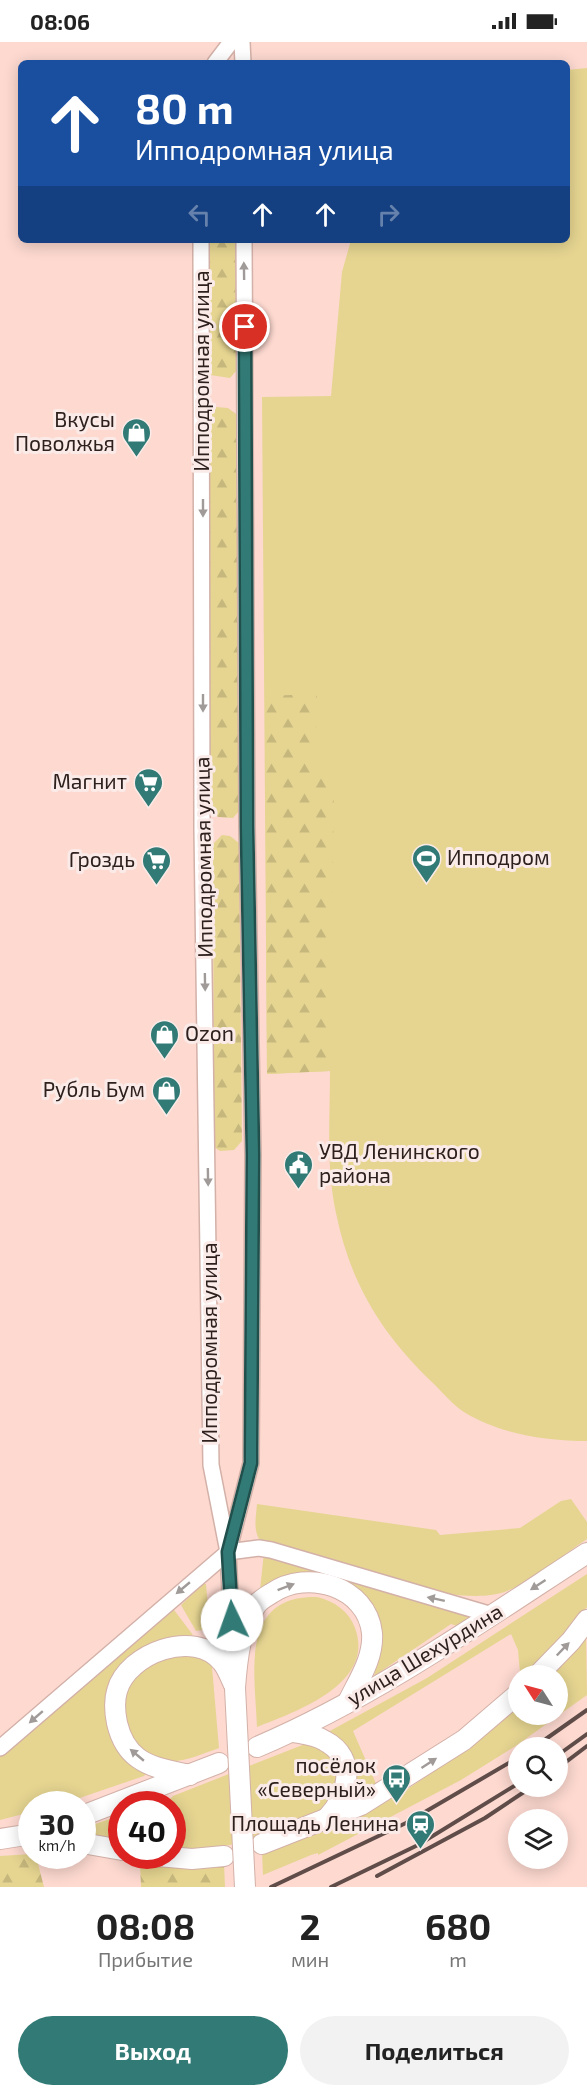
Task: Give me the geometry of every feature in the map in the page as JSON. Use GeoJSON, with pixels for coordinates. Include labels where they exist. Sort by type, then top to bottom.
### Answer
{"type":"FeatureCollection","features":[{"type":"Feature","properties":{"kind":"main road","name":"улица Шехурдина"},"geometry":{"type":"LineString","coordinates":[[257,1747],[293,1732],[348,1702],[492,1614],[587,1552]]}},
{"type":"Feature","properties":{"kind":"main road"},"geometry":{"type":"LineString","coordinates":[[245,1887],[235,1688],[237,1656],[257,1603],[282,1586],[322,1582],[333,1585],[350,1596],[365,1614],[372,1632],[368,1660],[348,1702]]}},
{"type":"Feature","properties":{"kind":"main road"},"geometry":{"type":"LineString","coordinates":[[548,1665],[587,1620]]}},
{"type":"Feature","properties":{"kind":"main road"},"geometry":{"type":"LineString","coordinates":[[182,1779],[149,1764],[129,1749],[122,1738],[115,1711],[120,1684],[143,1660],[178,1645],[192,1644],[212,1653],[223,1662],[235,1688]]}},
{"type":"Feature","properties":{"kind":"main road"},"geometry":{"type":"LineString","coordinates":[[262,1844],[323,1822],[361,1805],[464,1740],[508,1702]]}},
{"type":"Feature","properties":{"kind":"main road"},"geometry":{"type":"LineString","coordinates":[[293,1732],[311,1735],[332,1744],[339,1751],[344,1764],[347,1775],[346,1790],[338,1807],[323,1822]]}},
{"type":"Feature","properties":{"kind":"main road"},"geometry":{"type":"LineString","coordinates":[[96,1811],[219,1763]]}},
{"type":"Feature","properties":{"kind":"main road"},"geometry":{"type":"LineString","coordinates":[[170,1791],[182,1779]]}},
{"type":"Feature","properties":{"kind":"main road"},"geometry":{"type":"LineString","coordinates":[[0,1839],[18,1836]]}},
{"type":"Feature","properties":{"kind":"main road"},"geometry":{"type":"LineString","coordinates":[[186,1857],[210,1859],[224,1856]]}},
{"type":"Feature","properties":{"kind":"street"},"geometry":{"type":"LineString","coordinates":[[217,60],[231,42]]}},
{"type":"Feature","properties":{"kind":"street"},"geometry":{"type":"LineString","coordinates":[[242,42],[243,60]]}},
{"type":"Feature","properties":{"kind":"street","name":"Ипподромная улица"},"geometry":{"type":"LineString","coordinates":[[201,243],[202,830],[212,1475],[228,1552]]}},
{"type":"Feature","properties":{"kind":"street","name":"Ипподромная улица"},"geometry":{"type":"LineString","coordinates":[[228,1552],[251,1463],[253,1155],[247,827],[244,243]]}},
{"type":"Feature","properties":{"kind":"street"},"geometry":{"type":"LineString","coordinates":[[0,1748],[228,1552],[259,1548],[271,1550],[492,1614]]}},
{"type":"Feature","properties":{"kind":"street"},"geometry":{"type":"LineString","coordinates":[[228,1552],[235,1688]]}},
{"type":"Feature","properties":{"kind":"green space","name":"Ипподром"},"geometry":{"type":"Polygon","coordinates":[[[587,68],[587,1441],[556,1440],[524,1435],[478,1420],[452,1402],[415,1365],[384,1327],[371,1306],[359,1285],[342,1238],[331,1178],[330,1071],[267,1074],[262,397],[331,396],[342,272],[350,243],[570,243],[570,70],[587,68]]]}},
{"type":"Feature","properties":{"kind":"green space"},"geometry":{"type":"Polygon","coordinates":[[[208,243],[235,243],[237,370],[230,378],[210,375],[208,243]]]}},
{"type":"Feature","properties":{"kind":"green space"},"geometry":{"type":"Polygon","coordinates":[[[216,407],[228,408],[236,414],[239,811],[233,818],[218,817],[210,806],[209,415],[216,407]]]}},
{"type":"Feature","properties":{"kind":"green space"},"geometry":{"type":"Polygon","coordinates":[[[317,694],[315,777],[334,778],[330,1071],[267,1074],[265,696],[317,694]]]}},
{"type":"Feature","properties":{"kind":"green space"},"geometry":{"type":"Polygon","coordinates":[[[222,835],[230,836],[239,843],[242,1141],[234,1150],[220,1151],[214,1147],[213,844],[222,835]]]}},
{"type":"Feature","properties":{"kind":"green space"},"geometry":{"type":"Polygon","coordinates":[[[571,1499],[587,1522],[587,1539],[537,1575],[516,1587],[484,1596],[422,1590],[317,1561],[263,1544],[257,1535],[256,1525],[257,1504],[436,1530],[440,1535],[520,1528],[561,1501],[571,1499]]]}},
{"type":"Feature","properties":{"kind":"green space"},"geometry":{"type":"Polygon","coordinates":[[[264,1552],[469,1614],[469,1617],[457,1626],[451,1624],[374,1676],[380,1650],[356,1590],[260,1590],[264,1552]]]}},
{"type":"Feature","properties":{"kind":"green space"},"geometry":{"type":"Polygon","coordinates":[[[587,1574],[587,1607],[534,1665],[519,1665],[518,1650],[511,1634],[353,1731],[377,1786],[349,1802],[354,1783],[352,1774],[349,1765],[328,1732],[427,1678],[587,1574]]]}},
{"type":"Feature","properties":{"kind":"green space"},"geometry":{"type":"Polygon","coordinates":[[[203,1584],[206,1584],[210,1629],[196,1631],[181,1605],[203,1584]]]}},
{"type":"Feature","properties":{"kind":"green space"},"geometry":{"type":"Polygon","coordinates":[[[317,1597],[340,1608],[352,1622],[358,1648],[354,1665],[343,1680],[328,1693],[310,1704],[257,1727],[255,1662],[257,1641],[263,1623],[274,1609],[292,1600],[317,1597]]]}},
{"type":"Feature","properties":{"kind":"green space"},"geometry":{"type":"Polygon","coordinates":[[[171,1606],[193,1635],[176,1638],[109,1690],[146,1774],[144,1776],[96,1792],[18,1791],[18,1815],[0,1820],[0,1754],[171,1606]]]}},
{"type":"Feature","properties":{"kind":"green space"},"geometry":{"type":"Polygon","coordinates":[[[586,1638],[587,1695],[568,1709],[568,1665],[558,1665],[586,1638]]]}},
{"type":"Feature","properties":{"kind":"green space"},"geometry":{"type":"Polygon","coordinates":[[[191,1652],[207,1660],[212,1667],[219,1748],[179,1761],[165,1761],[141,1750],[127,1729],[124,1703],[127,1690],[134,1679],[146,1668],[160,1661],[191,1652]]]}},
{"type":"Feature","properties":{"kind":"green space"},"geometry":{"type":"Polygon","coordinates":[[[508,1712],[508,1725],[545,1725],[528,1737],[508,1737],[508,1751],[461,1780],[318,1855],[318,1853],[311,1855],[263,1875],[262,1852],[339,1826],[373,1809],[417,1783],[508,1712]]]}},
{"type":"Feature","properties":{"kind":"green space"},"geometry":{"type":"Polygon","coordinates":[[[305,1744],[320,1747],[330,1755],[340,1781],[331,1800],[312,1817],[250,1840],[204,1849],[186,1850],[186,1791],[305,1744]]]}},
{"type":"Feature","properties":{"kind":"green space"},"geometry":{"type":"Polygon","coordinates":[[[108,1820],[108,1838],[96,1835],[96,1824],[108,1820]]]}},
{"type":"Feature","properties":{"kind":"green space"},"geometry":{"type":"Polygon","coordinates":[[[18,1855],[18,1869],[39,1869],[44,1887],[0,1887],[0,1856],[18,1855]]]}},
{"type":"Feature","properties":{"kind":"green space"},"geometry":{"type":"Polygon","coordinates":[[[224,1863],[225,1887],[141,1887],[140,1869],[186,1869],[186,1867],[224,1863]]]}},
{"type":"Feature","properties":{"kind":"railway"},"geometry":{"type":"LineString","coordinates":[[549,1737],[587,1710]]}},
{"type":"Feature","properties":{"kind":"railway"},"geometry":{"type":"LineString","coordinates":[[568,1748],[587,1734]]}},
{"type":"Feature","properties":{"kind":"railway"},"geometry":{"type":"LineString","coordinates":[[568,1760],[587,1746]]}},
{"type":"Feature","properties":{"kind":"railway"},"geometry":{"type":"LineString","coordinates":[[271,1887],[406,1823],[508,1763]]}},
{"type":"Feature","properties":{"kind":"railway"},"geometry":{"type":"LineString","coordinates":[[331,1887],[418,1845],[508,1790]]}},
{"type":"Feature","properties":{"kind":"railway"},"geometry":{"type":"LineString","coordinates":[[377,1876],[485,1818],[516,1797]]}},
{"type":"Feature","properties":{"kind":"place","name":"Вкусы Поволжья"},"geometry":{"type":"Point","coordinates":[136,458]}},
{"type":"Feature","properties":{"kind":"place","name":"Магнит"},"geometry":{"type":"Point","coordinates":[148,808]}},
{"type":"Feature","properties":{"kind":"place","name":"Ипподром"},"geometry":{"type":"Point","coordinates":[426,884]}},
{"type":"Feature","properties":{"kind":"place","name":"Гроздь"},"geometry":{"type":"Point","coordinates":[156,886]}},
{"type":"Feature","properties":{"kind":"place","name":"Ozon"},"geometry":{"type":"Point","coordinates":[164,1060]}},
{"type":"Feature","properties":{"kind":"place","name":"Рубль Бум"},"geometry":{"type":"Point","coordinates":[166,1116]}},
{"type":"Feature","properties":{"kind":"place","name":"УВД Ленинского района"},"geometry":{"type":"Point","coordinates":[298,1190]}},
{"type":"Feature","properties":{"kind":"place","name":"посёлок «Северный»"},"geometry":{"type":"Point","coordinates":[397,1804]}},
{"type":"Feature","properties":{"kind":"place","name":"Площадь Ленина"},"geometry":{"type":"Point","coordinates":[420,1850]}},
{"type":"Feature","properties":{"kind":"route"},"geometry":{"type":"LineString","coordinates":[[232,1620],[228,1552],[251,1463],[253,1155],[247,827],[245,327]]}}]}
